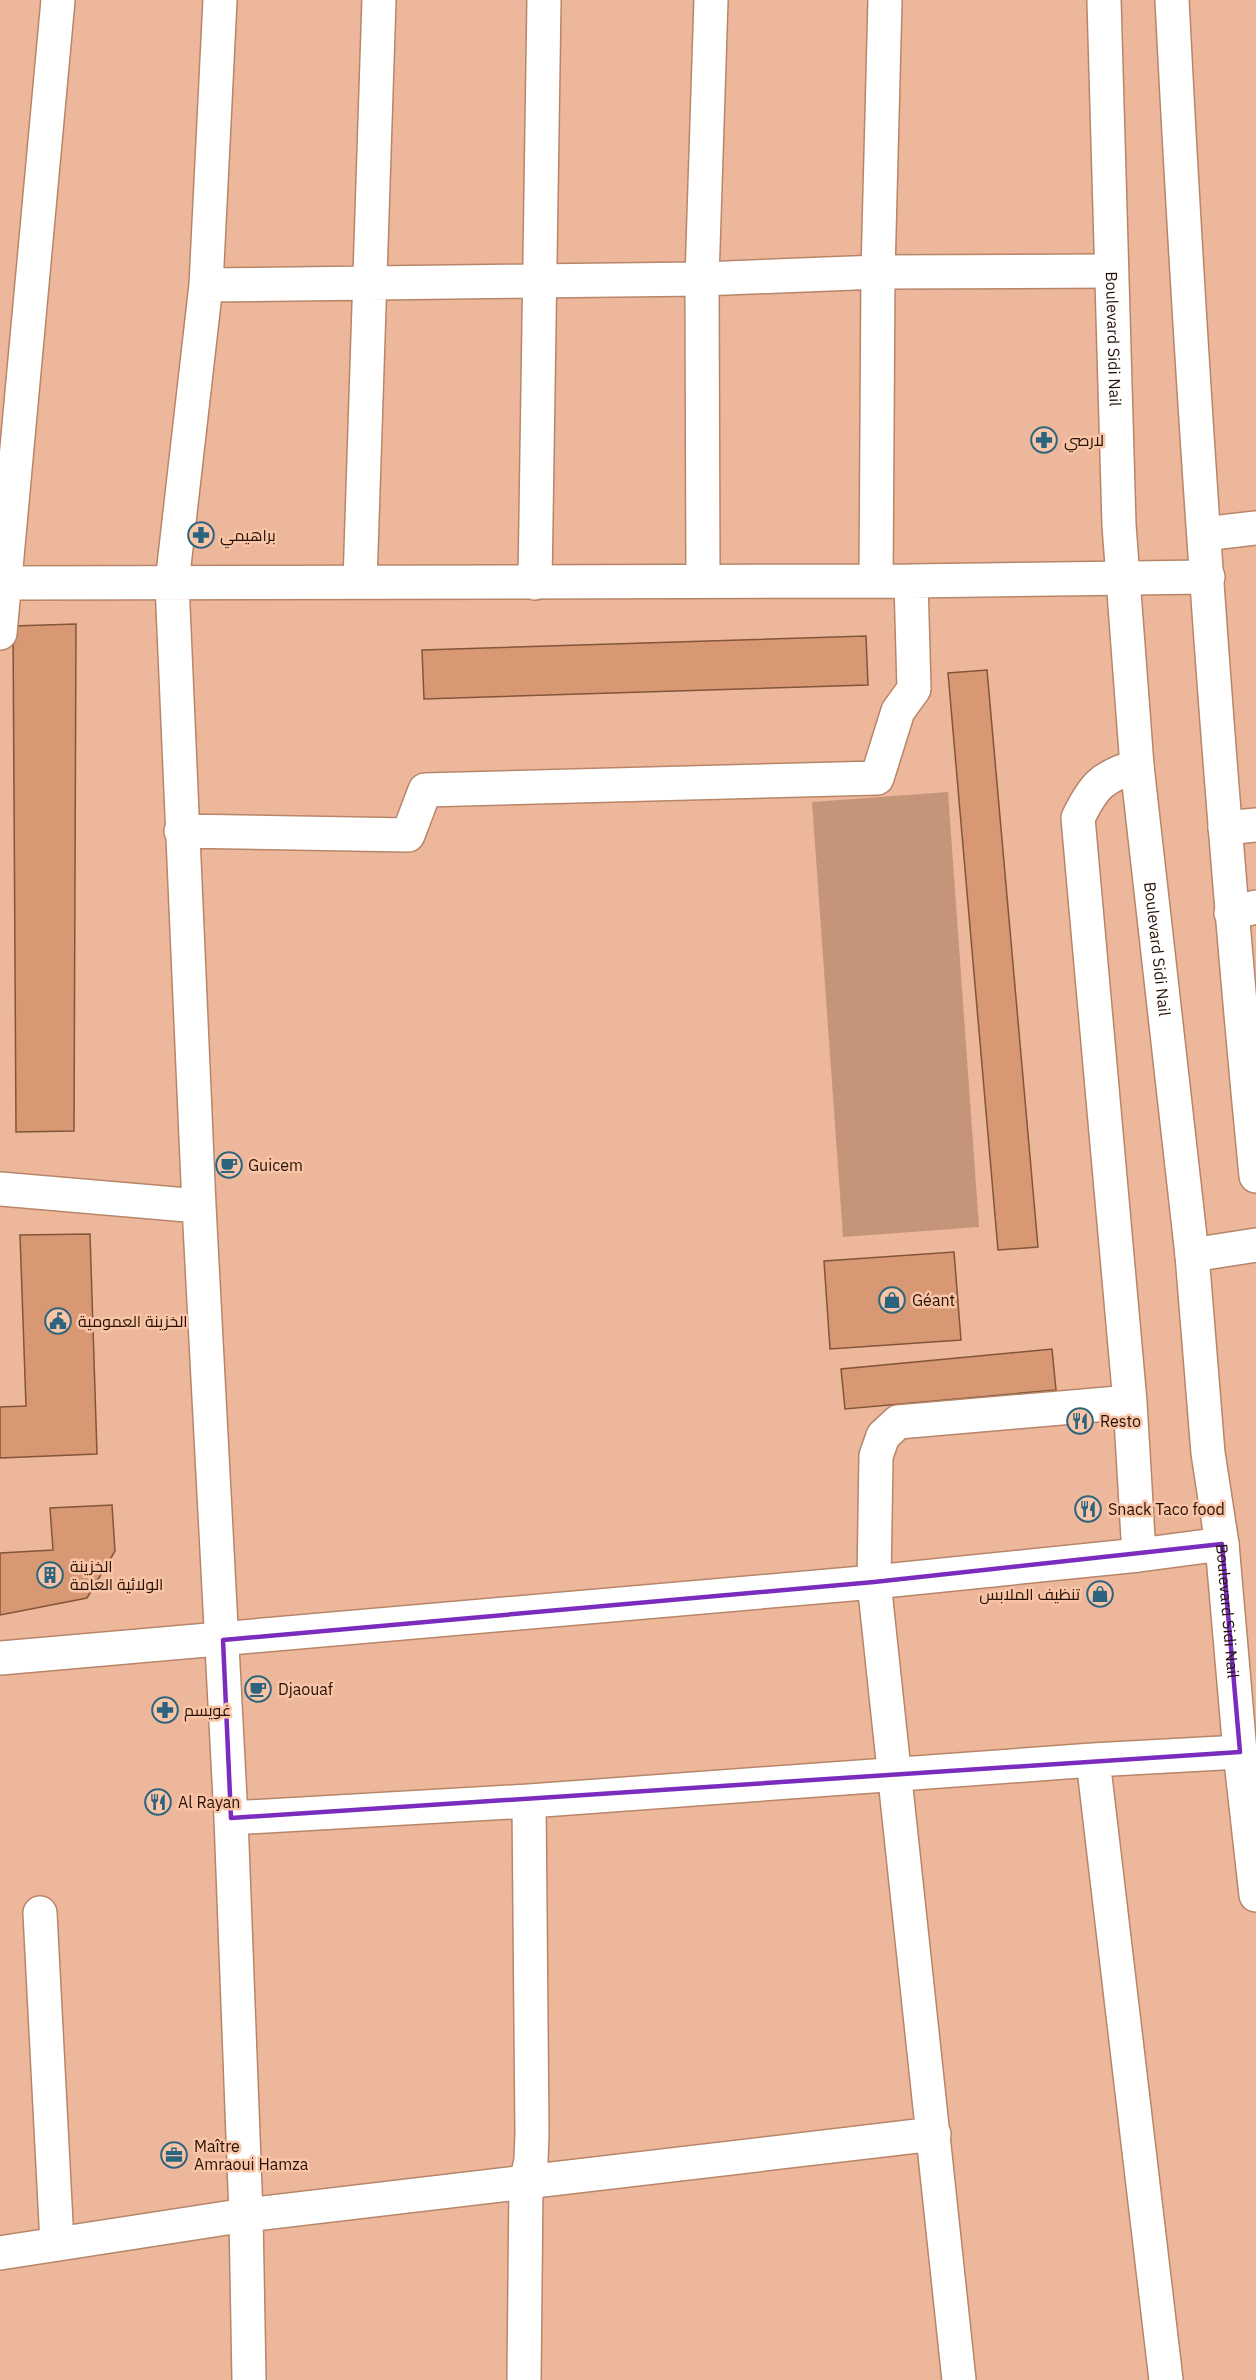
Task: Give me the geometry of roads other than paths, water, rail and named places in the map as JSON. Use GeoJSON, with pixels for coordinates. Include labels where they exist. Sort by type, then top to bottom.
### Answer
{"type":"FeatureCollection","features":[{"type":"Feature","properties":{"kind":"street"},"geometry":{"type":"LineString","coordinates":[[0,658],[2,583],[58,0]]}},
{"type":"Feature","properties":{"kind":"street"},"geometry":{"type":"LineString","coordinates":[[220,0],[206,285],[172,583],[199,1206],[224,1640],[246,2215],[249,2380]]}},
{"type":"Feature","properties":{"kind":"street"},"geometry":{"type":"LineString","coordinates":[[360,582],[379,0]]}},
{"type":"Feature","properties":{"kind":"street"},"geometry":{"type":"LineString","coordinates":[[535,583],[542,282],[544,0]]}},
{"type":"Feature","properties":{"kind":"street"},"geometry":{"type":"LineString","coordinates":[[702,581],[702,279],[711,0]]}},
{"type":"Feature","properties":{"kind":"street"},"geometry":{"type":"LineString","coordinates":[[876,581],[878,272],[885,0]]}},
{"type":"Feature","properties":{"kind":"street","name":"Boulevard Sidi Nail"},"geometry":{"type":"LineString","coordinates":[[1104,0],[1122,578],[1137,766],[1192,1255],[1208,1453],[1222,1544],[1240,1752],[1256,1895]]}},
{"type":"Feature","properties":{"kind":"street"},"geometry":{"type":"LineString","coordinates":[[1172,0],[1186,274],[1204,534],[1241,827],[1256,1176]]}},
{"type":"Feature","properties":{"kind":"street"},"geometry":{"type":"LineString","coordinates":[[206,285],[702,279],[878,272],[1111,271]]}},
{"type":"Feature","properties":{"kind":"street"},"geometry":{"type":"LineString","coordinates":[[1204,534],[1256,528]]}},
{"type":"Feature","properties":{"kind":"street"},"geometry":{"type":"LineString","coordinates":[[2,583],[535,583],[1208,577]]}},
{"type":"Feature","properties":{"kind":"street"},"geometry":{"type":"LineString","coordinates":[[181,831],[408,835],[426,790],[877,778],[898,711],[914,689],[911,581]]}},
{"type":"Feature","properties":{"kind":"street"},"geometry":{"type":"LineString","coordinates":[[1137,766],[1110,775],[1089,795],[1078,818],[1130,1402],[1139,1555]]}},
{"type":"Feature","properties":{"kind":"street"},"geometry":{"type":"LineString","coordinates":[[0,1189],[199,1206]]}},
{"type":"Feature","properties":{"kind":"street"},"geometry":{"type":"LineString","coordinates":[[1192,1255],[1256,1245]]}},
{"type":"Feature","properties":{"kind":"street"},"geometry":{"type":"LineString","coordinates":[[959,2380],[874,1582],[876,1456],[883,1436],[898,1422],[1130,1402]]}},
{"type":"Feature","properties":{"kind":"street"},"geometry":{"type":"LineString","coordinates":[[0,1658],[874,1582],[1139,1555],[1222,1544]]}},
{"type":"Feature","properties":{"kind":"street"},"geometry":{"type":"LineString","coordinates":[[231,1818],[529,1801],[1093,1760],[1240,1752]]}},
{"type":"Feature","properties":{"kind":"street"},"geometry":{"type":"LineString","coordinates":[[1093,1760],[1166,2380]]}},
{"type":"Feature","properties":{"kind":"street"},"geometry":{"type":"LineString","coordinates":[[524,2380],[526,2183],[531,2160],[532,2134],[529,1801]]}},
{"type":"Feature","properties":{"kind":"street"},"geometry":{"type":"LineString","coordinates":[[40,1913],[57,2243]]}},
{"type":"Feature","properties":{"kind":"street"},"geometry":{"type":"LineString","coordinates":[[0,2253],[246,2215],[934,2134]]}},
{"type":"Feature","properties":{"kind":"place","name":"لارصي"},"geometry":{"type":"Point","coordinates":[1044,440]}},
{"type":"Feature","properties":{"kind":"place","name":"براهيمي"},"geometry":{"type":"Point","coordinates":[201,535]}},
{"type":"Feature","properties":{"kind":"place","name":"Guicem"},"geometry":{"type":"Point","coordinates":[229,1165]}},
{"type":"Feature","properties":{"kind":"place","name":"Géant"},"geometry":{"type":"Point","coordinates":[892,1300]}},
{"type":"Feature","properties":{"kind":"place","name":"الخزينة العمومية"},"geometry":{"type":"Point","coordinates":[58,1321]}},
{"type":"Feature","properties":{"kind":"place","name":"Resto"},"geometry":{"type":"Point","coordinates":[1080,1421]}},
{"type":"Feature","properties":{"kind":"place","name":"Snack Taco food"},"geometry":{"type":"Point","coordinates":[1088,1509]}},
{"type":"Feature","properties":{"kind":"place","name":"الخزينة الولائية العامة"},"geometry":{"type":"Point","coordinates":[50,1575]}},
{"type":"Feature","properties":{"kind":"place","name":"تنظيف الملابس"},"geometry":{"type":"Point","coordinates":[1100,1594]}},
{"type":"Feature","properties":{"kind":"place","name":"Djaouaf"},"geometry":{"type":"Point","coordinates":[258,1689]}},
{"type":"Feature","properties":{"kind":"place","name":"غويسم"},"geometry":{"type":"Point","coordinates":[165,1710]}},
{"type":"Feature","properties":{"kind":"place","name":"Al Rayan"},"geometry":{"type":"Point","coordinates":[158,1802]}},
{"type":"Feature","properties":{"kind":"place","name":"Maître Amraoui Hamza"},"geometry":{"type":"Point","coordinates":[174,2155]}}]}
